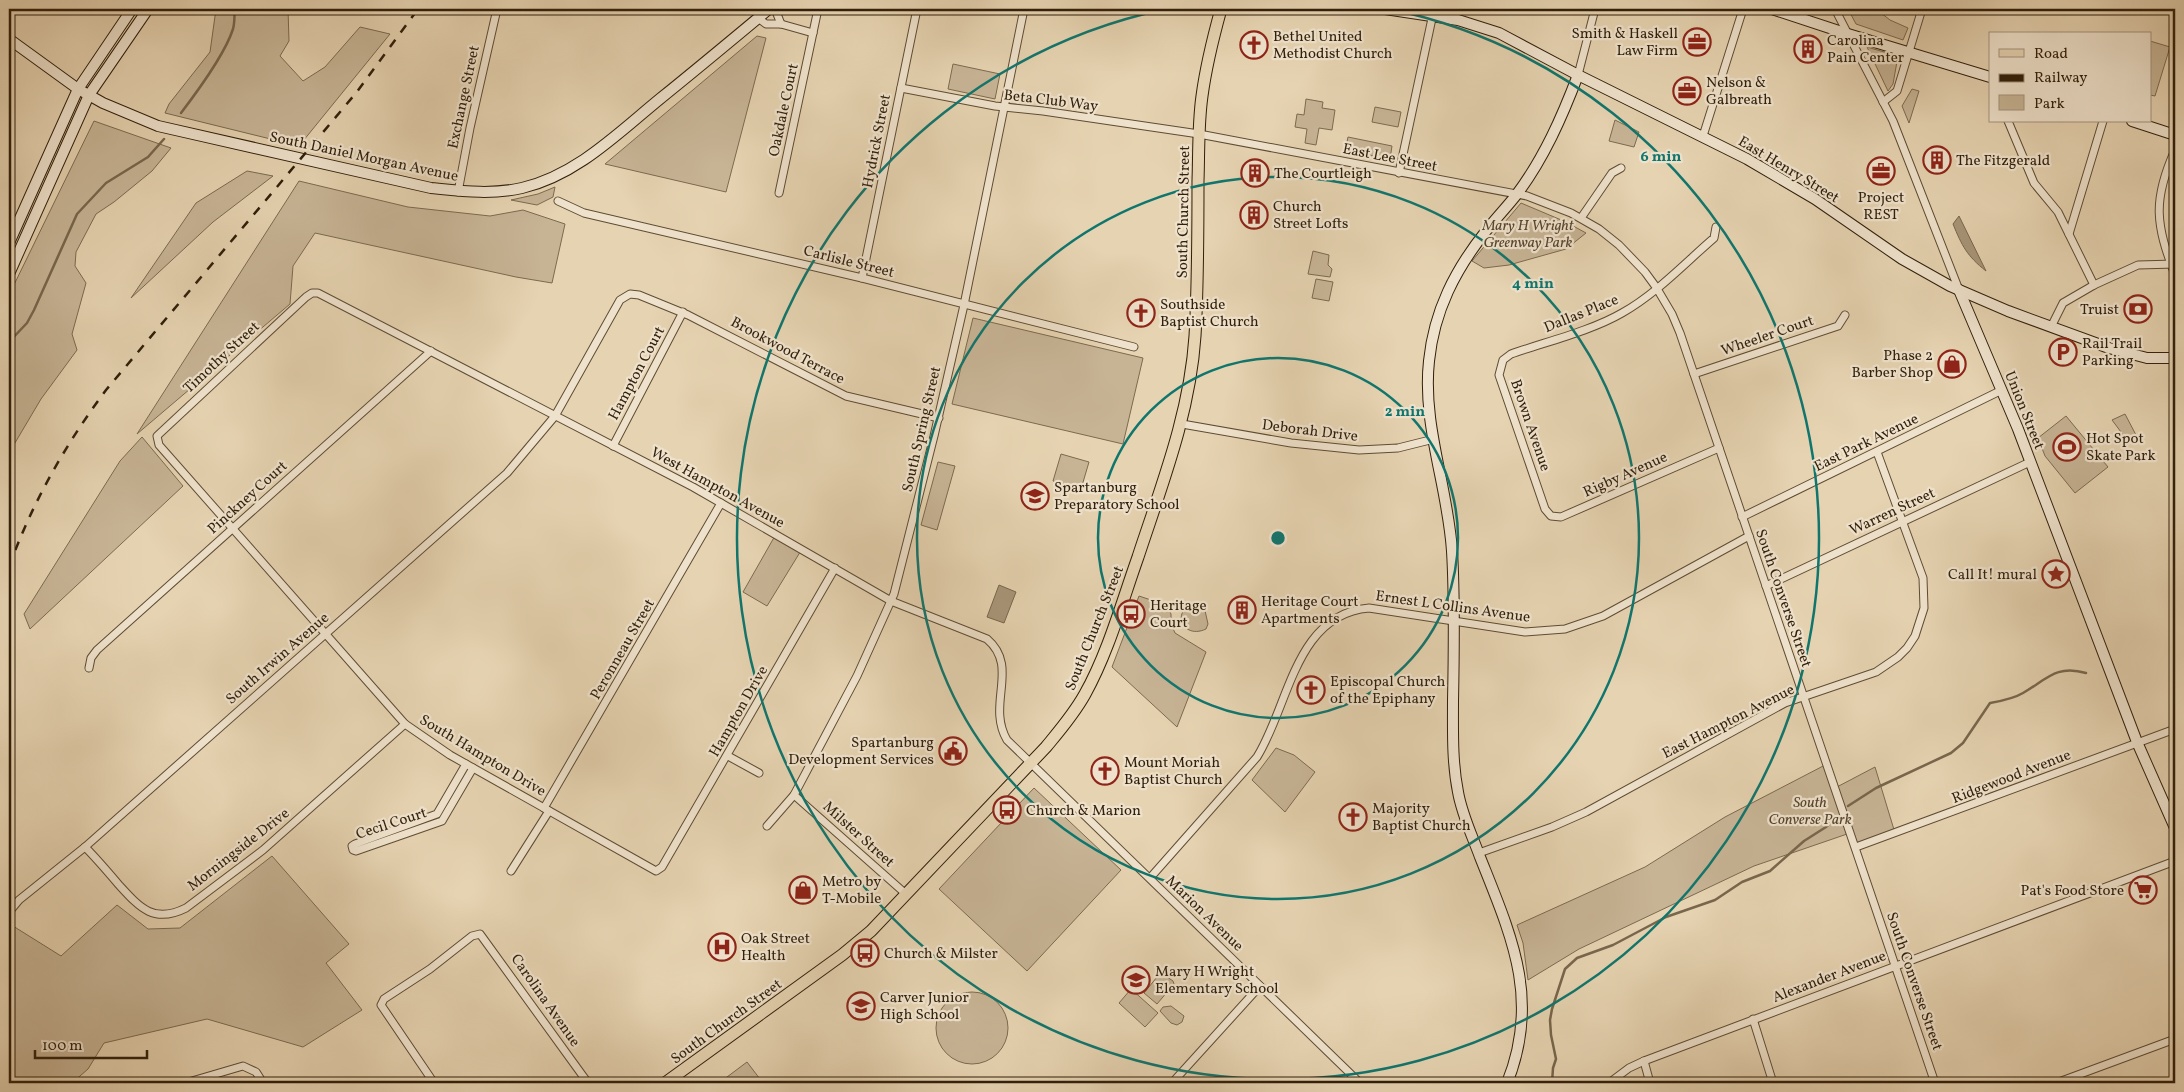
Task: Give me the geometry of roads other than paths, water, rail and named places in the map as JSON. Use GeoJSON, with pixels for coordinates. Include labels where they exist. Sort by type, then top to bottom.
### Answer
{"type":"FeatureCollection","features":[{"type":"Feature","properties":{"kind":"main road"},"geometry":{"type":"LineString","coordinates":[[9,243],[78,89],[132,9]]}},
{"type":"Feature","properties":{"kind":"main road"},"geometry":{"type":"LineString","coordinates":[[9,274],[89,96],[148,9]]}},
{"type":"Feature","properties":{"kind":"main road","name":"South Daniel Morgan Avenue"},"geometry":{"type":"LineString","coordinates":[[9,39],[89,96],[128,114],[179,132],[431,188],[458,192],[492,191],[520,188],[553,176],[578,164],[608,142],[769,9]]}},
{"type":"Feature","properties":{"kind":"main road","name":"South Church Street"},"geometry":{"type":"LineString","coordinates":[[665,1083],[842,955],[871,931],[1031,762],[1069,718],[1091,682],[1131,576],[1182,424],[1192,374],[1196,313],[1199,134],[1207,65],[1221,9]]}},
{"type":"Feature","properties":{"kind":"main road","name":"East Henry Street"},"geometry":{"type":"LineString","coordinates":[[1385,9],[1433,12],[1472,23],[1498,33],[1578,75],[1703,136],[1787,181],[1902,259],[1958,290],[2051,328],[2097,344],[2134,355],[2159,359],[2175,358]]}},
{"type":"Feature","properties":{"kind":"main road"},"geometry":{"type":"LineString","coordinates":[[1772,9],[1989,77]]}},
{"type":"Feature","properties":{"kind":"main road"},"geometry":{"type":"LineString","coordinates":[[1507,1083],[1513,1068],[1520,1035],[1522,983],[1515,948],[1462,809],[1455,771],[1454,622],[1451,536],[1428,410],[1428,381],[1431,344],[1442,302],[1463,262],[1534,169],[1556,128],[1578,75]]}},
{"type":"Feature","properties":{"kind":"main road"},"geometry":{"type":"LineString","coordinates":[[2135,122],[2175,134]]}},
{"type":"Feature","properties":{"kind":"main road","name":"Union Street"},"geometry":{"type":"LineString","coordinates":[[1958,290],[2002,390],[2137,742],[2175,828]]}},
{"type":"Feature","properties":{"kind":"street","name":"Exchange Street"},"geometry":{"type":"LineString","coordinates":[[458,192],[470,128],[497,9]]}},
{"type":"Feature","properties":{"kind":"street"},"geometry":{"type":"LineString","coordinates":[[775,9],[776,16],[781,24]]}},
{"type":"Feature","properties":{"kind":"street","name":"Oakdale Court"},"geometry":{"type":"LineString","coordinates":[[779,193],[818,9]]}},
{"type":"Feature","properties":{"kind":"street","name":"Hydrick Street"},"geometry":{"type":"LineString","coordinates":[[862,278],[918,9]]}},
{"type":"Feature","properties":{"kind":"street","name":"South Spring Street"},"geometry":{"type":"LineString","coordinates":[[766,826],[794,795],[857,676],[891,601],[939,418],[1024,9]]}},
{"type":"Feature","properties":{"kind":"street"},"geometry":{"type":"LineString","coordinates":[[1578,75],[1595,9]]}},
{"type":"Feature","properties":{"kind":"street"},"geometry":{"type":"LineString","coordinates":[[1703,136],[1744,9]]}},
{"type":"Feature","properties":{"kind":"street","name":"Union Street"},"geometry":{"type":"LineString","coordinates":[[1836,9],[1904,146],[1958,290]]}},
{"type":"Feature","properties":{"kind":"street"},"geometry":{"type":"LineString","coordinates":[[1883,102],[1897,91],[1922,9]]}},
{"type":"Feature","properties":{"kind":"street"},"geometry":{"type":"LineString","coordinates":[[1399,173],[1433,12]]}},
{"type":"Feature","properties":{"kind":"street"},"geometry":{"type":"LineString","coordinates":[[758,18],[766,24],[781,24],[813,33]]}},
{"type":"Feature","properties":{"kind":"street","name":"Beta Club Way"},"geometry":{"type":"LineString","coordinates":[[901,88],[1004,106],[1199,134]]}},
{"type":"Feature","properties":{"kind":"street"},"geometry":{"type":"LineString","coordinates":[[2008,122],[2034,183],[2058,212],[2094,285]]}},
{"type":"Feature","properties":{"kind":"street"},"geometry":{"type":"LineString","coordinates":[[2069,234],[2103,122]]}},
{"type":"Feature","properties":{"kind":"street","name":"East Lee Street"},"geometry":{"type":"LineString","coordinates":[[1199,134],[1516,195]]}},
{"type":"Feature","properties":{"kind":"street"},"geometry":{"type":"LineString","coordinates":[[2175,150],[2162,191],[2159,214],[2162,238],[2173,264],[2175,275]]}},
{"type":"Feature","properties":{"kind":"street"},"geometry":{"type":"LineString","coordinates":[[1581,218],[1612,173],[1621,168]]}},
{"type":"Feature","properties":{"kind":"street","name":"South Converse Street"},"geometry":{"type":"LineString","coordinates":[[1516,195],[1550,204],[1581,218],[1621,247],[1656,287],[1672,314],[1856,847],[1935,1083]]}},
{"type":"Feature","properties":{"kind":"street","name":"Carlisle Street"},"geometry":{"type":"LineString","coordinates":[[558,201],[584,213],[862,278],[1134,346]]}},
{"type":"Feature","properties":{"kind":"street","name":"Dallas Place"},"geometry":{"type":"LineString","coordinates":[[1511,354],[1614,317],[1636,305],[1714,238],[1716,227]]}},
{"type":"Feature","properties":{"kind":"street"},"geometry":{"type":"LineString","coordinates":[[2051,328],[2063,303],[2094,285],[2138,265],[2173,264]]}},
{"type":"Feature","properties":{"kind":"street","name":"West Hampton Avenue"},"geometry":{"type":"LineString","coordinates":[[312,293],[323,294],[613,446],[721,504],[891,601],[980,636],[993,644],[1001,657],[1002,664],[999,723],[1007,740],[1031,762]]}},
{"type":"Feature","properties":{"kind":"street","name":"Timothy Street"},"geometry":{"type":"LineString","coordinates":[[159,445],[157,441],[160,432],[312,293]]}},
{"type":"Feature","properties":{"kind":"street","name":"Brookwood Terrace"},"geometry":{"type":"LineString","coordinates":[[630,294],[638,295],[683,312],[846,396],[939,418]]}},
{"type":"Feature","properties":{"kind":"street","name":"South Irwin Avenue"},"geometry":{"type":"LineString","coordinates":[[9,912],[19,900],[85,847],[496,484],[556,416],[620,300],[630,294]]}},
{"type":"Feature","properties":{"kind":"street","name":"Hampton Court"},"geometry":{"type":"LineString","coordinates":[[613,446],[683,312]]}},
{"type":"Feature","properties":{"kind":"street","name":"Wheeler Court"},"geometry":{"type":"LineString","coordinates":[[1694,374],[1838,326],[1845,315]]}},
{"type":"Feature","properties":{"kind":"street","name":"Pinckney Court"},"geometry":{"type":"LineString","coordinates":[[89,668],[91,658],[97,650],[431,351]]}},
{"type":"Feature","properties":{"kind":"street","name":"Brown Avenue"},"geometry":{"type":"LineString","coordinates":[[1511,354],[1503,360],[1499,375],[1545,509]]}},
{"type":"Feature","properties":{"kind":"street","name":"East Park Avenue"},"geometry":{"type":"LineString","coordinates":[[1742,517],[2002,390]]}},
{"type":"Feature","properties":{"kind":"street","name":"Deborah Drive"},"geometry":{"type":"LineString","coordinates":[[1182,424],[1291,443],[1359,450],[1398,448],[1434,439]]}},
{"type":"Feature","properties":{"kind":"street","name":"South Hampton Drive"},"geometry":{"type":"LineString","coordinates":[[159,445],[405,724],[470,766],[652,870],[656,871],[662,867]]}},
{"type":"Feature","properties":{"kind":"street","name":"Rigby Avenue"},"geometry":{"type":"LineString","coordinates":[[1545,509],[1551,516],[1561,517],[1719,448]]}},
{"type":"Feature","properties":{"kind":"street","name":"East Hampton Avenue"},"geometry":{"type":"LineString","coordinates":[[1479,854],[1544,831],[1586,812],[1785,703],[1876,672],[1898,657],[1915,636],[1922,615],[1925,593],[1923,578],[1877,452]]}},
{"type":"Feature","properties":{"kind":"street","name":"Warren Street"},"geometry":{"type":"LineString","coordinates":[[1766,586],[2030,462]]}},
{"type":"Feature","properties":{"kind":"street","name":"Peronneau Street"},"geometry":{"type":"LineString","coordinates":[[510,871],[721,504]]}},
{"type":"Feature","properties":{"kind":"street","name":"Ernest L Collins Avenue"},"geometry":{"type":"LineString","coordinates":[[1150,878],[1257,757],[1266,741],[1302,656],[1326,623],[1342,614],[1369,608],[1525,632],[1545,632],[1585,624],[1749,536]]}},
{"type":"Feature","properties":{"kind":"street","name":"Hampton Drive"},"geometry":{"type":"LineString","coordinates":[[662,867],[728,756],[835,568]]}},
{"type":"Feature","properties":{"kind":"street","name":"Morningside Drive"},"geometry":{"type":"LineString","coordinates":[[85,847],[141,908],[158,914],[176,913],[186,908],[263,850],[405,724]]}},
{"type":"Feature","properties":{"kind":"street","name":"Ridgewood Avenue"},"geometry":{"type":"LineString","coordinates":[[1856,847],[2175,729]]}},
{"type":"Feature","properties":{"kind":"street"},"geometry":{"type":"LineString","coordinates":[[728,756],[759,773]]}},
{"type":"Feature","properties":{"kind":"street","name":"Marion Avenue"},"geometry":{"type":"LineString","coordinates":[[1031,762],[1360,1083]]}},
{"type":"Feature","properties":{"kind":"street","name":"Cecil Court"},"geometry":{"type":"LineString","coordinates":[[439,817],[355,844],[352,846],[353,850],[356,851],[439,817],[470,766]]}},
{"type":"Feature","properties":{"kind":"street","name":"Milster Street"},"geometry":{"type":"LineString","coordinates":[[794,795],[907,895]]}},
{"type":"Feature","properties":{"kind":"street","name":"Alexander Avenue"},"geometry":{"type":"LineString","coordinates":[[1608,1083],[1624,1071],[1644,1061],[2175,861]]}},
{"type":"Feature","properties":{"kind":"street","name":"Carolina Avenue"},"geometry":{"type":"LineString","coordinates":[[434,1083],[383,1011],[381,1005],[384,999],[430,969],[472,936],[480,934],[588,1083]]}},
{"type":"Feature","properties":{"kind":"street"},"geometry":{"type":"LineString","coordinates":[[1172,1083],[1260,986]]}},
{"type":"Feature","properties":{"kind":"street"},"geometry":{"type":"LineString","coordinates":[[1753,1019],[1773,1083]]}},
{"type":"Feature","properties":{"kind":"street"},"geometry":{"type":"LineString","coordinates":[[2056,1083],[2175,1039]]}},
{"type":"Feature","properties":{"kind":"street"},"geometry":{"type":"LineString","coordinates":[[1644,1061],[1650,1083]]}},
{"type":"Feature","properties":{"kind":"street"},"geometry":{"type":"LineString","coordinates":[[185,1083],[242,1066],[256,1072],[263,1083]]}},
{"type":"Feature","properties":{"kind":"waterway"},"geometry":{"type":"LineString","coordinates":[[181,113],[224,50],[233,29],[235,9]]}},
{"type":"Feature","properties":{"kind":"waterway"},"geometry":{"type":"LineString","coordinates":[[9,342],[27,323],[34,310],[77,214],[106,183],[148,157],[164,139]]}},
{"type":"Feature","properties":{"kind":"waterway"},"geometry":{"type":"LineString","coordinates":[[1848,806],[1876,788],[1951,753],[1963,743],[1990,703],[2019,695],[2059,672],[2076,671],[2086,673]]}},
{"type":"Feature","properties":{"kind":"waterway"},"geometry":{"type":"LineString","coordinates":[[1552,1083],[1556,1059],[1550,1020],[1565,969],[1577,958],[1613,945],[1666,917],[1715,900],[1742,882],[1770,871],[1804,841],[1835,819]]}},
{"type":"Feature","properties":{"kind":"railway"},"geometry":{"type":"LineString","coordinates":[[9,567],[28,520],[63,453],[106,390],[356,93],[418,9]]}},
{"type":"Feature","properties":{"kind":"place","name":"Smith & Haskell Law Firm"},"geometry":{"type":"Point","coordinates":[1697,42]}},
{"type":"Feature","properties":{"kind":"place","name":"Bethel United Methodist Church"},"geometry":{"type":"Point","coordinates":[1254,45]}},
{"type":"Feature","properties":{"kind":"place","name":"Carolina Pain Center"},"geometry":{"type":"Point","coordinates":[1808,49]}},
{"type":"Feature","properties":{"kind":"place","name":"Nelson & Galbreath"},"geometry":{"type":"Point","coordinates":[1687,91]}},
{"type":"Feature","properties":{"kind":"place","name":"The Fitzgerald"},"geometry":{"type":"Point","coordinates":[1937,160]}},
{"type":"Feature","properties":{"kind":"place","name":"Project REST"},"geometry":{"type":"Point","coordinates":[1881,171]}},
{"type":"Feature","properties":{"kind":"place","name":"The Courtleigh"},"geometry":{"type":"Point","coordinates":[1255,173]}},
{"type":"Feature","properties":{"kind":"place","name":"Church Street Lofts"},"geometry":{"type":"Point","coordinates":[1254,215]}},
{"type":"Feature","properties":{"kind":"place","name":"Truist"},"geometry":{"type":"Point","coordinates":[2138,309]}},
{"type":"Feature","properties":{"kind":"place","name":"Southside Baptist Church"},"geometry":{"type":"Point","coordinates":[1141,313]}},
{"type":"Feature","properties":{"kind":"place","name":"Rail Trail Parking"},"geometry":{"type":"Point","coordinates":[2063,352]}},
{"type":"Feature","properties":{"kind":"place","name":"Phase 2 Barber Shop"},"geometry":{"type":"Point","coordinates":[1952,364]}},
{"type":"Feature","properties":{"kind":"place","name":"Hot Spot Skate Park"},"geometry":{"type":"Point","coordinates":[2067,447]}},
{"type":"Feature","properties":{"kind":"place","name":"Spartanburg Preparatory School"},"geometry":{"type":"Point","coordinates":[1035,496]}},
{"type":"Feature","properties":{"kind":"place","name":"Call It! mural"},"geometry":{"type":"Point","coordinates":[2056,574]}},
{"type":"Feature","properties":{"kind":"place","name":"Heritage Court Apartments"},"geometry":{"type":"Point","coordinates":[1242,610]}},
{"type":"Feature","properties":{"kind":"place","name":"Heritage Court"},"geometry":{"type":"Point","coordinates":[1131,614]}},
{"type":"Feature","properties":{"kind":"place","name":"Episcopal Church of the Epiphany"},"geometry":{"type":"Point","coordinates":[1311,690]}},
{"type":"Feature","properties":{"kind":"place","name":"Spartanburg Development Services"},"geometry":{"type":"Point","coordinates":[953,751]}},
{"type":"Feature","properties":{"kind":"place","name":"Mount Moriah Baptist Church"},"geometry":{"type":"Point","coordinates":[1105,771]}},
{"type":"Feature","properties":{"kind":"place","name":"Church & Marion"},"geometry":{"type":"Point","coordinates":[1007,810]}},
{"type":"Feature","properties":{"kind":"place","name":"Majority Baptist Church"},"geometry":{"type":"Point","coordinates":[1353,817]}},
{"type":"Feature","properties":{"kind":"place","name":"Metro by T-Mobile"},"geometry":{"type":"Point","coordinates":[803,890]}},
{"type":"Feature","properties":{"kind":"place","name":"Pat's Food Store"},"geometry":{"type":"Point","coordinates":[2143,890]}},
{"type":"Feature","properties":{"kind":"place","name":"Oak Street Health"},"geometry":{"type":"Point","coordinates":[722,947]}},
{"type":"Feature","properties":{"kind":"place","name":"Church & Milster"},"geometry":{"type":"Point","coordinates":[865,953]}},
{"type":"Feature","properties":{"kind":"place","name":"Mary H Wright Elementary School"},"geometry":{"type":"Point","coordinates":[1136,980]}},
{"type":"Feature","properties":{"kind":"place","name":"Carver Junior High School"},"geometry":{"type":"Point","coordinates":[861,1006]}},
{"type":"Feature","properties":{"kind":"park label","name":"Mary H Wright Greenway Park"},"geometry":{"type":"Point","coordinates":[1528,234]}},
{"type":"Feature","properties":{"kind":"park label","name":"South Converse Park"},"geometry":{"type":"Point","coordinates":[1810,810]}}]}
